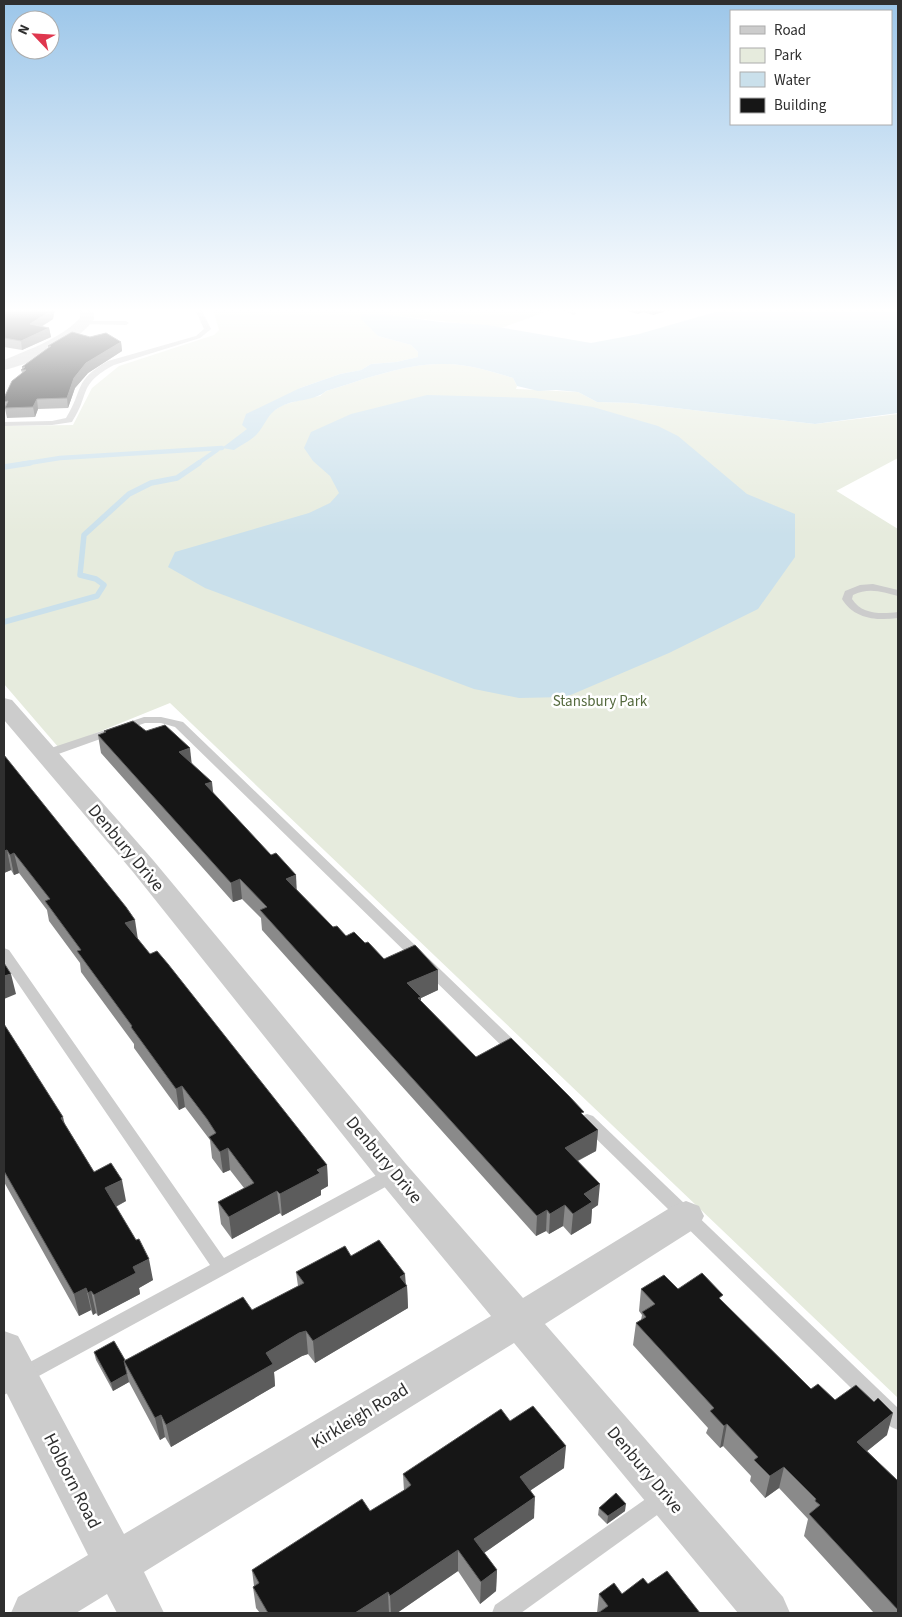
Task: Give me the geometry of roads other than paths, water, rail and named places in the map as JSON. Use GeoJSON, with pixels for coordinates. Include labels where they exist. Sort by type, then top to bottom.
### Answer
{"type":"FeatureCollection","features":[{"type":"Feature","properties":{"kind":"street","name":"Denbury Drive"},"geometry":{"type":"LineString","coordinates":[[8,718],[46,754],[143,866],[394,1174],[767,1613]]}},
{"type":"Feature","properties":{"kind":"street","name":"Kirkleigh Road"},"geometry":{"type":"LineString","coordinates":[[34,1613],[519,1320],[686,1216]]}},
{"type":"Feature","properties":{"kind":"street","name":"Holborn Road"},"geometry":{"type":"LineString","coordinates":[[9,1370],[140,1613]]}},
{"type":"Feature","properties":{"kind":"lane"},"geometry":{"type":"LineString","coordinates":[[4,424],[52,423],[69,420],[74,413],[83,384]]}},
{"type":"Feature","properties":{"kind":"lane"},"geometry":{"type":"LineString","coordinates":[[898,593],[882,588],[862,588],[849,594],[847,599],[854,608],[864,614],[884,617],[898,615]]}},
{"type":"Feature","properties":{"kind":"lane"},"geometry":{"type":"LineString","coordinates":[[46,754],[144,720],[160,720],[179,724],[530,1065]]}},
{"type":"Feature","properties":{"kind":"lane"},"geometry":{"type":"LineString","coordinates":[[4,953],[221,1267]]}},
{"type":"Feature","properties":{"kind":"lane"},"geometry":{"type":"LineString","coordinates":[[580,1113],[898,1421]]}},
{"type":"Feature","properties":{"kind":"lane"},"geometry":{"type":"LineString","coordinates":[[9,1370],[221,1267],[394,1174]]}},
{"type":"Feature","properties":{"kind":"lane"},"geometry":{"type":"LineString","coordinates":[[503,1613],[666,1496]]}},
{"type":"Feature","properties":{"kind":"water"},"geometry":{"type":"Polygon","coordinates":[[[310,384],[347,384],[326,391],[316,397],[282,406],[270,415],[257,434],[249,441],[234,450],[222,448],[247,429],[242,425],[246,414],[310,384]]]}},
{"type":"Feature","properties":{"kind":"water"},"geometry":{"type":"Polygon","coordinates":[[[516,384],[898,384],[898,413],[815,424],[632,403],[597,402],[578,392],[538,391],[516,384]]]}},
{"type":"Feature","properties":{"kind":"water"},"geometry":{"type":"Polygon","coordinates":[[[427,395],[535,398],[593,407],[658,426],[678,436],[747,494],[795,514],[795,557],[758,609],[669,653],[566,697],[519,698],[474,689],[205,588],[168,567],[175,552],[309,513],[330,503],[339,493],[330,476],[313,461],[304,448],[311,432],[351,414],[427,395]]]}},
{"type":"Feature","properties":{"kind":"waterway"},"geometry":{"type":"LineString","coordinates":[[22,464],[60,458],[222,448]]}},
{"type":"Feature","properties":{"kind":"waterway"},"geometry":{"type":"LineString","coordinates":[[197,464],[217,450]]}},
{"type":"Feature","properties":{"kind":"waterway"},"geometry":{"type":"LineString","coordinates":[[4,467],[30,463]]}},
{"type":"Feature","properties":{"kind":"waterway"},"geometry":{"type":"LineString","coordinates":[[4,622],[97,596],[104,585],[96,579],[80,575],[84,535],[129,494],[151,483],[177,478],[199,463]]}},
{"type":"Feature","properties":{"kind":"park label","name":"Stansbury Park"},"geometry":{"type":"Point","coordinates":[600,701]}}]}
